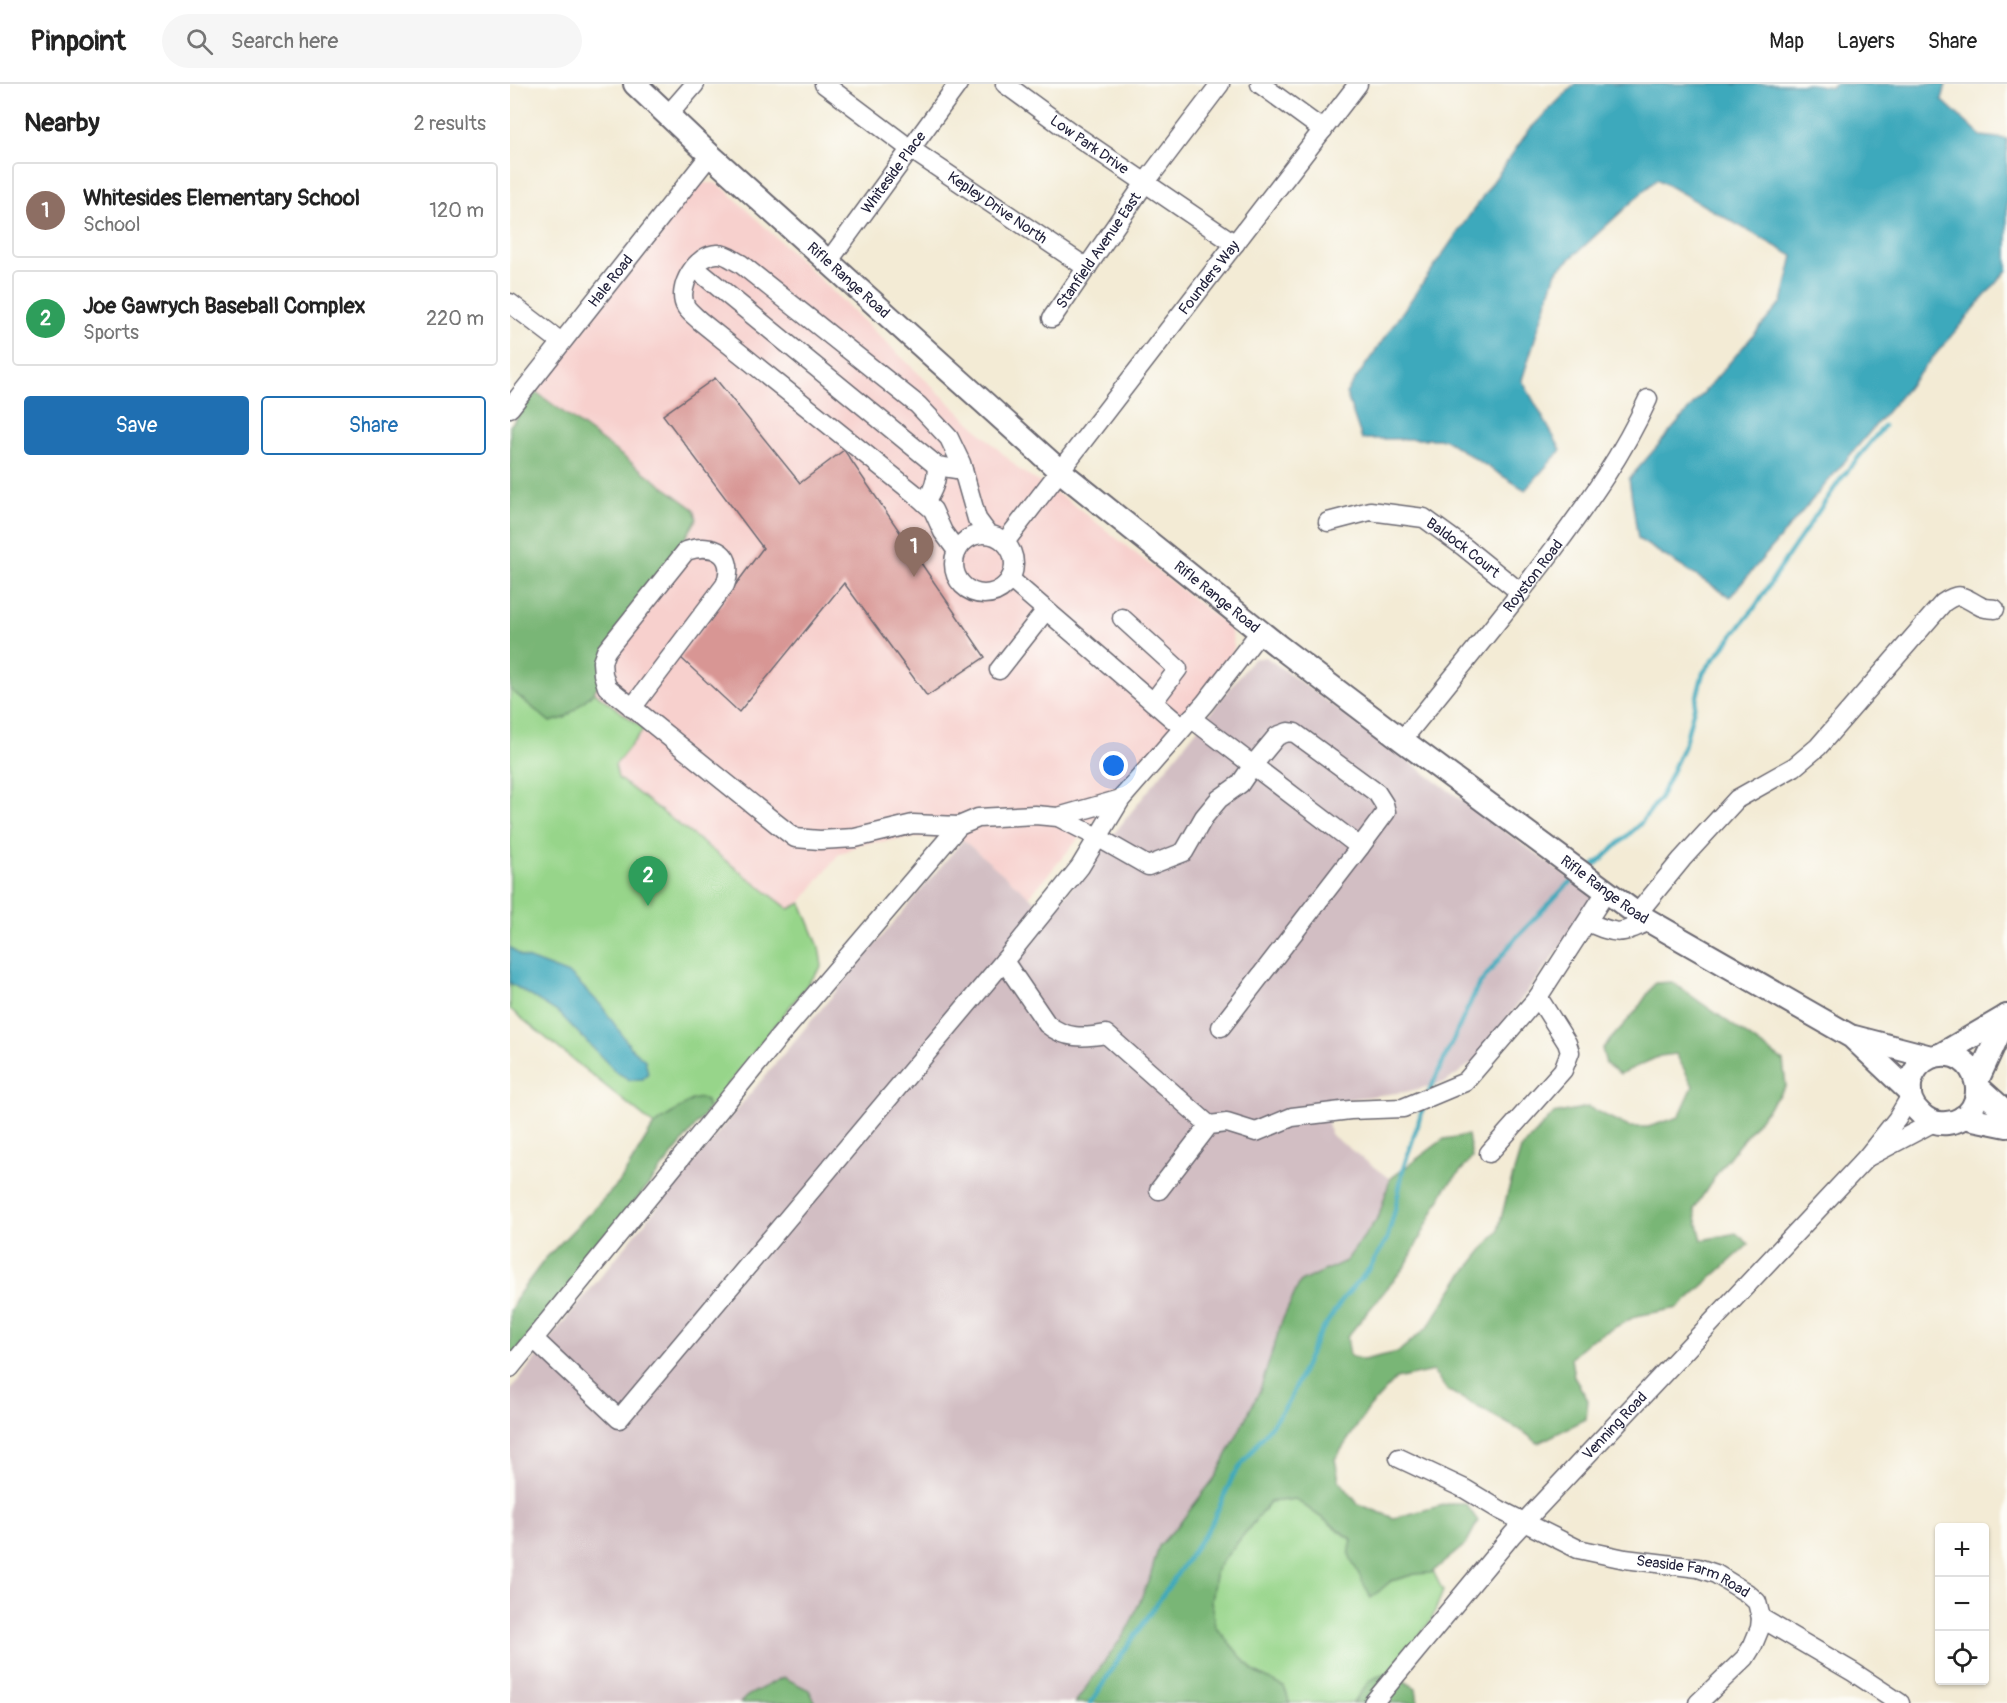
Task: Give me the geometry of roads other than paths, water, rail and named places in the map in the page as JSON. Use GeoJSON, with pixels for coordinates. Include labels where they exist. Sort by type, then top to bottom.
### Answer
{"type":"FeatureCollection","features":[{"type":"Feature","properties":{"kind":"main road","name":"Rifle Range Road"},"geometry":{"type":"LineString","coordinates":[[635,84],[710,155],[1060,471],[1260,632],[1606,892],[1643,917],[1852,1036],[1910,1094]]}},
{"type":"Feature","properties":{"kind":"main road"},"geometry":{"type":"LineString","coordinates":[[2007,1016],[1977,1084],[1975,1103],[1963,1117],[1949,1123],[1934,1122],[1917,1111],[1910,1094],[1910,1081],[1914,1071],[1922,1062],[2007,1016]]}},
{"type":"Feature","properties":{"kind":"main road","name":"Rifle Range Road"},"geometry":{"type":"LineString","coordinates":[[1852,1036],[1937,1055]]}},
{"type":"Feature","properties":{"kind":"main road"},"geometry":{"type":"LineString","coordinates":[[1937,1055],[1954,1056],[1964,1061],[1972,1070],[1977,1084],[2007,1113]]}},
{"type":"Feature","properties":{"kind":"main road"},"geometry":{"type":"LineString","coordinates":[[1963,1117],[2007,1126]]}},
{"type":"Feature","properties":{"kind":"street"},"geometry":{"type":"LineString","coordinates":[[668,115],[695,84]]}},
{"type":"Feature","properties":{"kind":"street","name":"Kepley Drive North"},"geometry":{"type":"LineString","coordinates":[[824,84],[909,148],[1087,268]]}},
{"type":"Feature","properties":{"kind":"street","name":"Whiteside Place"},"geometry":{"type":"LineString","coordinates":[[828,262],[909,148],[958,84]]}},
{"type":"Feature","properties":{"kind":"street","name":"Low Park Drive"},"geometry":{"type":"LineString","coordinates":[[1005,84],[1072,133],[1235,244]]}},
{"type":"Feature","properties":{"kind":"street","name":"Stanfield Avenue East"},"geometry":{"type":"LineString","coordinates":[[1052,318],[1145,183],[1220,84]]}},
{"type":"Feature","properties":{"kind":"street"},"geometry":{"type":"LineString","coordinates":[[1260,84],[1323,130]]}},
{"type":"Feature","properties":{"kind":"street","name":"Founders Way"},"geometry":{"type":"LineString","coordinates":[[1005,542],[1358,84]]}},
{"type":"Feature","properties":{"kind":"street","name":"Hale Road"},"geometry":{"type":"LineString","coordinates":[[510,408],[710,155]]}},
{"type":"Feature","properties":{"kind":"street"},"geometry":{"type":"LineString","coordinates":[[957,551],[943,532],[933,510],[700,321],[685,306],[683,292],[689,275],[701,260],[714,254],[722,254],[741,264],[918,405],[949,438],[963,470],[977,519],[988,534]]}},
{"type":"Feature","properties":{"kind":"street"},"geometry":{"type":"LineString","coordinates":[[695,268],[937,466],[963,470]]}},
{"type":"Feature","properties":{"kind":"street"},"geometry":{"type":"LineString","coordinates":[[510,303],[561,342]]}},
{"type":"Feature","properties":{"kind":"street","name":"Royston Road"},"geometry":{"type":"LineString","coordinates":[[1402,740],[1521,593],[1600,487],[1635,427],[1648,399]]}},
{"type":"Feature","properties":{"kind":"street"},"geometry":{"type":"LineString","coordinates":[[925,503],[937,479],[937,466]]}},
{"type":"Feature","properties":{"kind":"street","name":"Baldock Court"},"geometry":{"type":"LineString","coordinates":[[1328,522],[1370,511],[1424,518],[1521,593]]}},
{"type":"Feature","properties":{"kind":"street"},"geometry":{"type":"LineString","coordinates":[[978,534],[997,536],[1005,542],[1014,559],[1014,569],[1010,579],[1003,587],[984,594],[965,587],[954,570],[954,560],[962,543],[978,534]]}},
{"type":"Feature","properties":{"kind":"street"},"geometry":{"type":"LineString","coordinates":[[632,708],[725,585],[729,573],[727,561],[718,550],[709,547],[686,551],[606,651],[602,662],[603,674],[607,687],[632,708],[795,837],[820,840],[855,838],[913,824],[959,826],[978,818],[1035,814],[1058,817],[1148,866],[1184,852],[1204,817],[1219,799],[1240,784],[1277,736],[1288,732],[1295,733],[1377,793],[1386,812],[1221,1027]]}},
{"type":"Feature","properties":{"kind":"street"},"geometry":{"type":"LineString","coordinates":[[1010,579],[1153,702],[1253,765],[1360,847]]}},
{"type":"Feature","properties":{"kind":"street"},"geometry":{"type":"LineString","coordinates":[[1587,922],[1612,933],[1629,930],[1643,917],[1682,859],[1737,799],[1794,767],[1818,747],[1943,603],[1952,597],[1965,596],[1982,608],[1995,609]]}},
{"type":"Feature","properties":{"kind":"street"},"geometry":{"type":"LineString","coordinates":[[999,670],[1046,610]]}},
{"type":"Feature","properties":{"kind":"street"},"geometry":{"type":"LineString","coordinates":[[1122,618],[1178,669],[1153,702]]}},
{"type":"Feature","properties":{"kind":"street"},"geometry":{"type":"LineString","coordinates":[[534,1339],[619,1419],[1004,961],[1080,867],[1121,799],[1187,723],[1260,632]]}},
{"type":"Feature","properties":{"kind":"street"},"geometry":{"type":"LineString","coordinates":[[1058,817],[1121,799]]}},
{"type":"Feature","properties":{"kind":"street"},"geometry":{"type":"LineString","coordinates":[[510,1368],[778,1037],[959,826]]}},
{"type":"Feature","properties":{"kind":"street"},"geometry":{"type":"LineString","coordinates":[[1159,1190],[1209,1125],[1227,1123],[1256,1132],[1292,1117],[1350,1110],[1404,1108],[1465,1082],[1538,997],[1606,892]]}},
{"type":"Feature","properties":{"kind":"street"},"geometry":{"type":"LineString","coordinates":[[1004,961],[1047,1024],[1057,1032],[1080,1038],[1106,1034],[1209,1125]]}},
{"type":"Feature","properties":{"kind":"street"},"geometry":{"type":"LineString","coordinates":[[1489,1153],[1563,1070],[1570,1052],[1567,1043],[1538,997]]}},
{"type":"Feature","properties":{"kind":"street","name":"Venning Road"},"geometry":{"type":"LineString","coordinates":[[1373,1703],[1525,1521],[1866,1158],[1897,1119],[1910,1094]]}},
{"type":"Feature","properties":{"kind":"street","name":"Venning Road"},"geometry":{"type":"LineString","coordinates":[[1866,1158],[1934,1122]]}},
{"type":"Feature","properties":{"kind":"street","name":"Seaside Farm Road"},"geometry":{"type":"LineString","coordinates":[[1399,1458],[1465,1489],[1500,1510],[1578,1549],[1625,1559],[1698,1568],[1716,1574],[1757,1602],[1761,1618],[1853,1672],[1900,1703]]}},
{"type":"Feature","properties":{"kind":"street"},"geometry":{"type":"LineString","coordinates":[[1698,1703],[1745,1658],[1760,1628],[1761,1618]]}},
{"type":"Feature","properties":{"kind":"water"},"geometry":{"type":"Polygon","coordinates":[[[1575,84],[1809,84],[1832,87],[1834,84],[1946,84],[1942,100],[1981,136],[2007,139],[2007,270],[1730,597],[1638,539],[1629,479],[1782,302],[1793,256],[1657,179],[1556,272],[1522,380],[1561,450],[1525,490],[1444,439],[1362,439],[1346,393],[1529,130],[1575,84]]]}},
{"type":"Feature","properties":{"kind":"water"},"geometry":{"type":"Polygon","coordinates":[[[510,947],[521,956],[571,975],[601,1005],[632,1049],[645,1060],[648,1073],[643,1079],[630,1080],[616,1072],[559,1013],[510,983],[510,947]]]}},
{"type":"Feature","properties":{"kind":"waterway"},"geometry":{"type":"LineString","coordinates":[[1589,869],[1640,824],[1660,798],[1685,743],[1703,673],[1755,607],[1840,480],[1884,426]]}},
{"type":"Feature","properties":{"kind":"waterway"},"geometry":{"type":"LineString","coordinates":[[1429,1092],[1478,986],[1515,939],[1566,886],[1578,877]]}},
{"type":"Feature","properties":{"kind":"waterway"},"geometry":{"type":"LineString","coordinates":[[1091,1703],[1211,1525],[1233,1476],[1289,1402],[1317,1338],[1342,1300],[1369,1269],[1387,1239],[1403,1169],[1424,1105]]}},
{"type":"Feature","properties":{"kind":"place","name":"Whitesides Elementary School"},"geometry":{"type":"Point","coordinates":[914,577]}},
{"type":"Feature","properties":{"kind":"place","name":"Joe Gawrych Baseball Complex"},"geometry":{"type":"Point","coordinates":[648,906]}}]}
